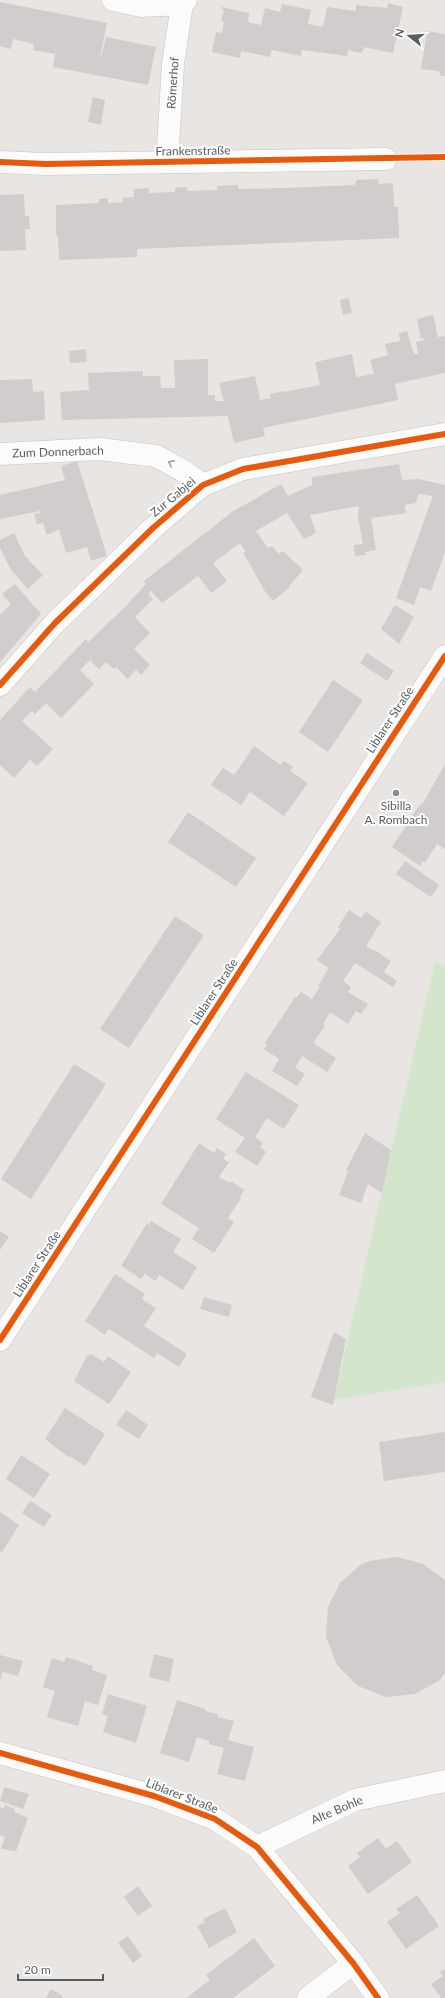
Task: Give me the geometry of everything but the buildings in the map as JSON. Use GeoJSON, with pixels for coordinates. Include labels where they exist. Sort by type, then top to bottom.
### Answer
{"type":"FeatureCollection","features":[{"type":"Feature","properties":{"kind":"street","name":"Römerhof"},"geometry":{"type":"LineString","coordinates":[[113,0],[141,6],[184,2],[173,64],[168,162]]}},
{"type":"Feature","properties":{"kind":"street","name":"Frankenstraße"},"geometry":{"type":"LineString","coordinates":[[0,162],[46,164],[386,159]]}},
{"type":"Feature","properties":{"kind":"street","name":"Zur Gabjei"},"geometry":{"type":"LineString","coordinates":[[0,685],[55,623],[153,528],[203,485],[243,469],[445,434]]}},
{"type":"Feature","properties":{"kind":"street","name":"Zum Donnerbach"},"geometry":{"type":"LineString","coordinates":[[0,454],[98,449],[156,456],[182,470],[203,485]]}},
{"type":"Feature","properties":{"kind":"street","name":"Liblarer Straße"},"geometry":{"type":"LineString","coordinates":[[0,1340],[445,656]]}},
{"type":"Feature","properties":{"kind":"street","name":"Liblarer Straße"},"geometry":{"type":"LineString","coordinates":[[0,1753],[154,1796],[215,1819],[257,1847],[353,1963],[378,1998]]}},
{"type":"Feature","properties":{"kind":"street","name":"Alte Bohle"},"geometry":{"type":"LineString","coordinates":[[257,1847],[355,1800],[445,1781]]}},
{"type":"Feature","properties":{"kind":"street"},"geometry":{"type":"LineString","coordinates":[[308,1998],[353,1963]]}},
{"type":"Feature","properties":{"kind":"green space"},"geometry":{"type":"Polygon","coordinates":[[[435,962],[445,965],[445,1382],[334,1400],[435,962]]]}},
{"type":"Feature","properties":{"kind":"cycle path"},"geometry":{"type":"LineString","coordinates":[[0,162],[46,164],[445,157]]}},
{"type":"Feature","properties":{"kind":"cycle path"},"geometry":{"type":"LineString","coordinates":[[0,685],[55,623],[153,528],[203,485],[243,469],[445,434]]}},
{"type":"Feature","properties":{"kind":"cycle path"},"geometry":{"type":"LineString","coordinates":[[0,1340],[445,656]]}},
{"type":"Feature","properties":{"kind":"cycle path"},"geometry":{"type":"LineString","coordinates":[[0,1753],[154,1796],[215,1819],[257,1847],[353,1963],[378,1998]]}},
{"type":"Feature","properties":{"kind":"place","name":"Sibilla A. Rombach"},"geometry":{"type":"Point","coordinates":[396,793]}}]}
